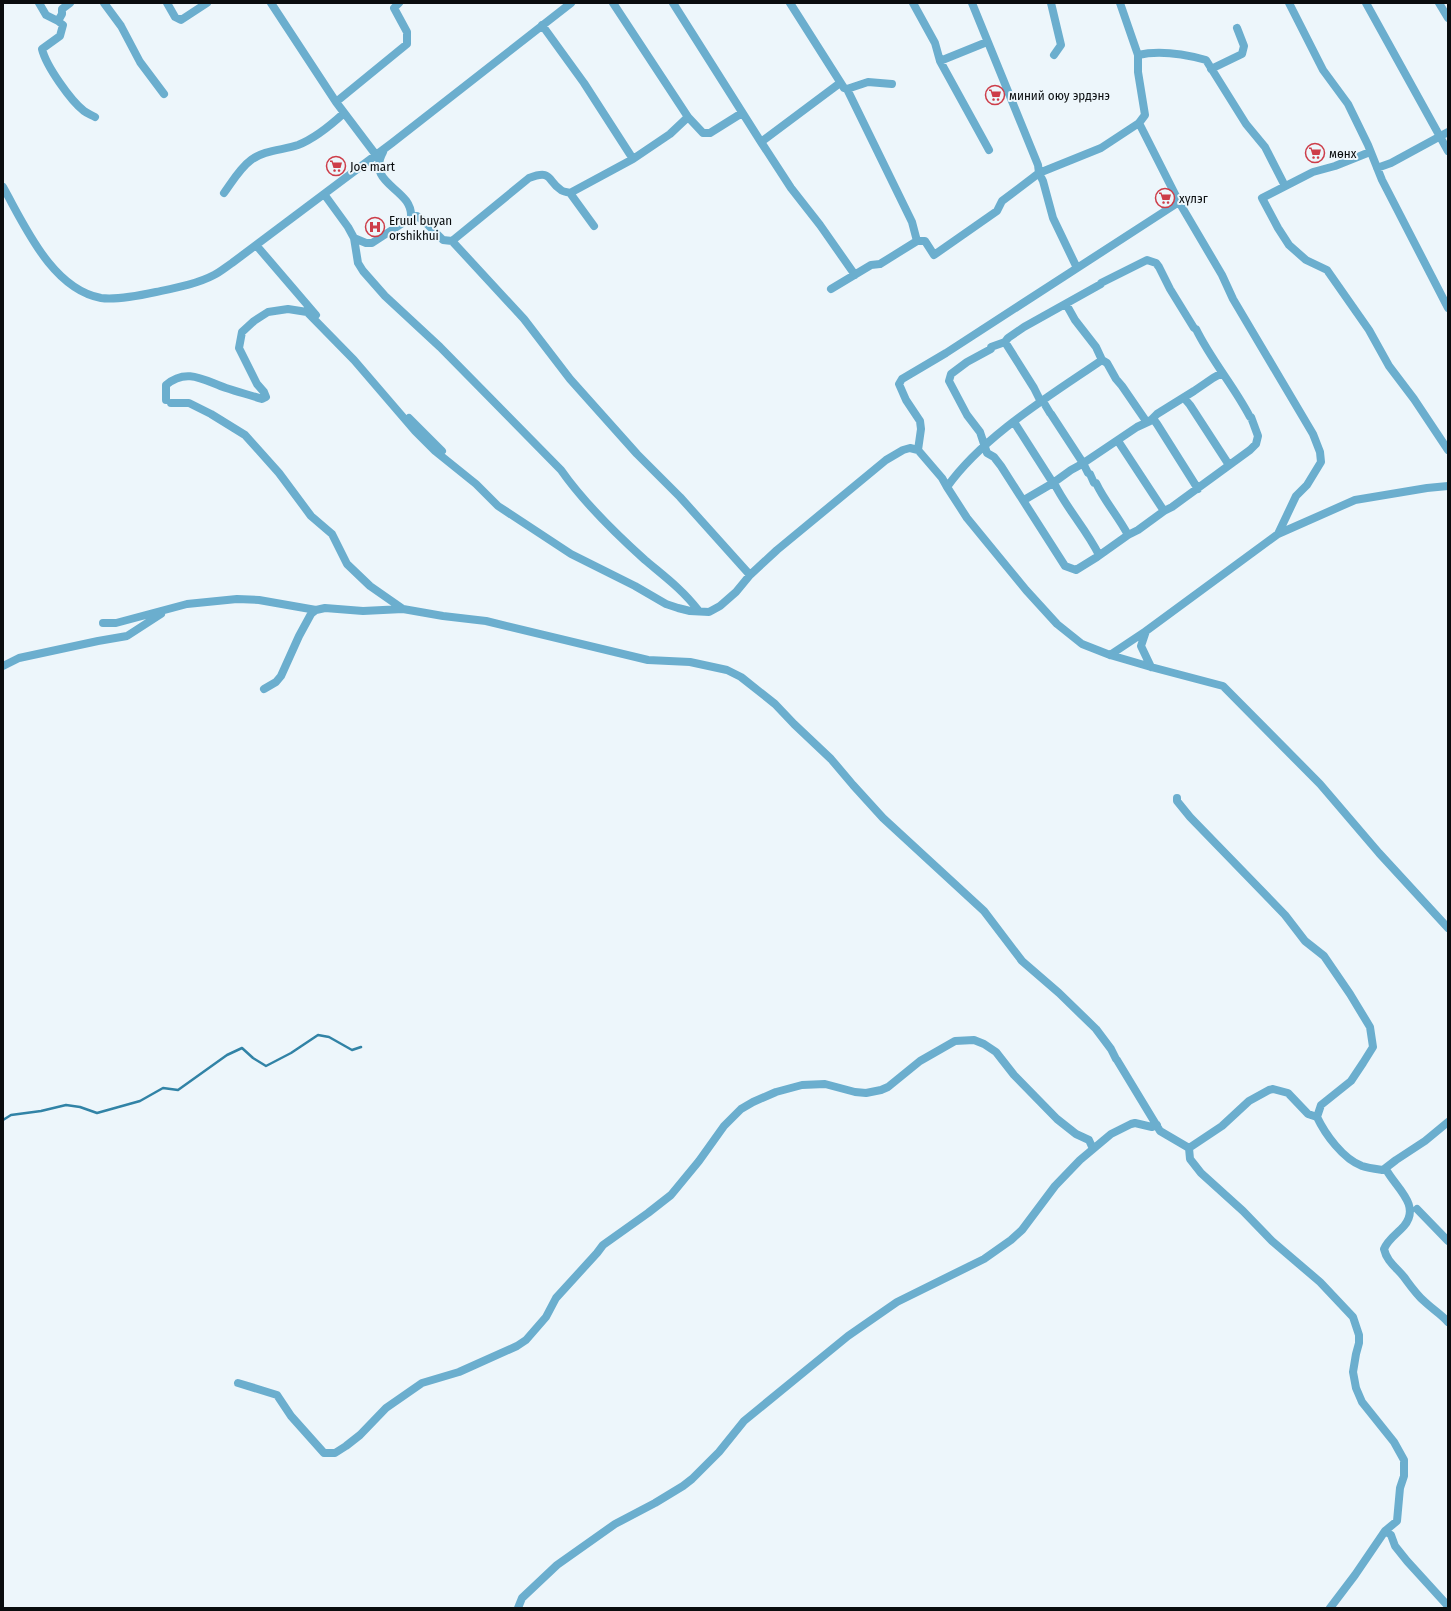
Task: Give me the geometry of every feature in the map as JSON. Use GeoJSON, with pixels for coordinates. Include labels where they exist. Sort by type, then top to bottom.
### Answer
{"type":"FeatureCollection","features":[{"type":"Feature","properties":{"kind":"street"},"geometry":{"type":"LineString","coordinates":[[39,3],[46,15],[58,21],[63,26],[63,31],[60,36],[42,49],[44,58],[68,94],[84,111],[95,117]]}},
{"type":"Feature","properties":{"kind":"street"},"geometry":{"type":"LineString","coordinates":[[58,21],[62,14],[62,9],[70,3]]}},
{"type":"Feature","properties":{"kind":"street"},"geometry":{"type":"LineString","coordinates":[[104,3],[121,26],[140,62],[164,94]]}},
{"type":"Feature","properties":{"kind":"street"},"geometry":{"type":"LineString","coordinates":[[167,3],[175,17],[181,20],[207,3]]}},
{"type":"Feature","properties":{"kind":"street"},"geometry":{"type":"LineString","coordinates":[[271,3],[344,114],[376,155]]}},
{"type":"Feature","properties":{"kind":"street"},"geometry":{"type":"LineString","coordinates":[[336,102],[407,44],[407,32],[394,8],[399,3]]}},
{"type":"Feature","properties":{"kind":"street"},"geometry":{"type":"LineString","coordinates":[[3,187],[34,244],[56,271],[79,289],[103,298],[143,295],[195,282],[214,275],[256,245],[385,149],[571,3]]}},
{"type":"Feature","properties":{"kind":"street"},"geometry":{"type":"LineString","coordinates":[[613,3],[688,118],[703,133],[710,133],[742,113]]}},
{"type":"Feature","properties":{"kind":"street"},"geometry":{"type":"LineString","coordinates":[[673,3],[761,142],[792,188],[855,274]]}},
{"type":"Feature","properties":{"kind":"street"},"geometry":{"type":"LineString","coordinates":[[790,3],[844,86],[912,222],[917,241]]}},
{"type":"Feature","properties":{"kind":"street"},"geometry":{"type":"LineString","coordinates":[[913,3],[935,43],[940,61],[989,150]]}},
{"type":"Feature","properties":{"kind":"street"},"geometry":{"type":"LineString","coordinates":[[972,3],[1038,165],[1039,173],[1043,181],[1053,218],[1078,268]]}},
{"type":"Feature","properties":{"kind":"street"},"geometry":{"type":"LineString","coordinates":[[1051,3],[1061,45],[1054,55]]}},
{"type":"Feature","properties":{"kind":"street"},"geometry":{"type":"LineString","coordinates":[[831,290],[855,274],[871,265],[880,264],[917,241],[925,242],[934,255],[997,211],[1002,201],[1039,173],[1101,148],[1139,123],[1145,115],[1138,72],[1138,56],[1120,3]]}},
{"type":"Feature","properties":{"kind":"street"},"geometry":{"type":"LineString","coordinates":[[1289,3],[1323,70],[1348,104],[1382,180],[1448,308]]}},
{"type":"Feature","properties":{"kind":"street"},"geometry":{"type":"LineString","coordinates":[[1366,3],[1444,134],[1448,151]]}},
{"type":"Feature","properties":{"kind":"street"},"geometry":{"type":"LineString","coordinates":[[1439,3],[1448,18]]}},
{"type":"Feature","properties":{"kind":"street"},"geometry":{"type":"LineString","coordinates":[[542,25],[584,83],[633,159]]}},
{"type":"Feature","properties":{"kind":"street"},"geometry":{"type":"LineString","coordinates":[[1212,69],[1242,54],[1244,46],[1237,28]]}},
{"type":"Feature","properties":{"kind":"street"},"geometry":{"type":"LineString","coordinates":[[940,61],[987,42]]}},
{"type":"Feature","properties":{"kind":"street"},"geometry":{"type":"LineString","coordinates":[[1138,56],[1148,53],[1169,53],[1206,60],[1246,124],[1265,147],[1285,186]]}},
{"type":"Feature","properties":{"kind":"street"},"geometry":{"type":"LineString","coordinates":[[761,142],[844,86],[868,82],[892,84]]}},
{"type":"Feature","properties":{"kind":"street"},"geometry":{"type":"LineString","coordinates":[[224,193],[251,160],[310,139],[344,114]]}},
{"type":"Feature","properties":{"kind":"street"},"geometry":{"type":"LineString","coordinates":[[452,242],[529,178],[538,175],[549,176],[561,191],[570,193],[633,159],[670,134],[688,118]]}},
{"type":"Feature","properties":{"kind":"street"},"geometry":{"type":"LineString","coordinates":[[1139,123],[1179,202],[1217,266],[1233,299],[1312,434],[1320,452],[1321,462],[1307,485],[1296,496],[1278,534]]}},
{"type":"Feature","properties":{"kind":"street"},"geometry":{"type":"LineString","coordinates":[[1377,168],[1391,163],[1444,134]]}},
{"type":"Feature","properties":{"kind":"street"},"geometry":{"type":"LineString","coordinates":[[385,149],[379,159],[380,173],[384,180],[407,202],[412,210],[411,217]]}},
{"type":"Feature","properties":{"kind":"street"},"geometry":{"type":"LineString","coordinates":[[1370,152],[1335,166],[1313,172],[1262,198],[1289,245],[1306,260],[1327,270],[1369,330],[1389,366],[1414,399],[1448,450]]}},
{"type":"Feature","properties":{"kind":"street"},"geometry":{"type":"LineString","coordinates":[[570,193],[594,226]]}},
{"type":"Feature","properties":{"kind":"street"},"geometry":{"type":"LineString","coordinates":[[324,194],[348,227],[354,238],[358,263],[385,296],[445,352],[561,470],[570,484],[593,509],[644,558],[678,587],[698,610]]}},
{"type":"Feature","properties":{"kind":"street"},"geometry":{"type":"LineString","coordinates":[[918,450],[921,429],[920,421],[906,400],[900,384],[902,379],[946,353],[1179,202]]}},
{"type":"Feature","properties":{"kind":"street"},"geometry":{"type":"LineString","coordinates":[[354,238],[366,243],[372,243],[411,217],[417,216],[443,240],[452,242],[524,319],[570,379],[637,454],[680,497],[750,575]]}},
{"type":"Feature","properties":{"kind":"street"},"geometry":{"type":"LineString","coordinates":[[256,245],[379,386],[498,506],[571,554],[614,575],[666,604],[678,608],[690,611],[698,610],[710,612],[717,608],[736,592],[750,575],[777,550],[886,460],[910,448],[918,450],[942,478],[958,504],[978,531],[1026,590],[1057,624],[1082,644],[1110,655],[1223,686],[1320,784],[1379,853],[1448,928]]}},
{"type":"Feature","properties":{"kind":"street"},"geometry":{"type":"LineString","coordinates":[[1147,260],[1156,263],[1222,373],[1251,417],[1258,436],[1256,444],[1237,461],[1229,464],[1198,489],[1087,564],[1076,570],[1065,566],[1032,512],[1030,512],[1024,500],[1018,494],[1001,466],[994,457],[988,453],[984,446],[984,440],[980,432],[967,415],[949,381],[951,374],[967,362],[991,349],[991,347],[1005,342],[1008,338],[1024,327],[1101,283],[1147,260]]}},
{"type":"Feature","properties":{"kind":"street"},"geometry":{"type":"LineString","coordinates":[[1066,304],[1075,320],[1077,320],[1096,347],[1102,360],[1107,363],[1116,379],[1146,421],[1154,420],[1157,424],[1198,489]]}},
{"type":"Feature","properties":{"kind":"street"},"geometry":{"type":"LineString","coordinates":[[403,609],[370,586],[347,564],[332,534],[311,516],[279,473],[245,435],[211,414],[189,404],[169,402],[166,385],[173,379],[183,376],[195,376],[226,388],[262,399],[266,397],[257,384],[239,348],[242,332],[254,321],[268,312],[288,309],[307,312],[354,360],[415,431],[435,451],[468,477]]}},
{"type":"Feature","properties":{"kind":"street"},"geometry":{"type":"LineString","coordinates":[[1005,342],[1034,388],[1041,402],[1044,403],[1088,473],[1121,521],[1128,535]]}},
{"type":"Feature","properties":{"kind":"street"},"geometry":{"type":"LineString","coordinates":[[947,487],[957,473],[984,446],[1041,402],[1102,360]]}},
{"type":"Feature","properties":{"kind":"street"},"geometry":{"type":"LineString","coordinates":[[1024,500],[1053,483],[1137,427],[1150,421],[1165,409],[1222,373]]}},
{"type":"Feature","properties":{"kind":"street"},"geometry":{"type":"LineString","coordinates":[[1184,398],[1229,464]]}},
{"type":"Feature","properties":{"kind":"street"},"geometry":{"type":"LineString","coordinates":[[1014,422],[1099,555]]}},
{"type":"Feature","properties":{"kind":"street"},"geometry":{"type":"LineString","coordinates":[[1118,441],[1164,511]]}},
{"type":"Feature","properties":{"kind":"street"},"geometry":{"type":"LineString","coordinates":[[1110,655],[1146,631],[1278,534],[1355,500],[1448,486]]}},
{"type":"Feature","properties":{"kind":"street"},"geometry":{"type":"LineString","coordinates":[[103,623],[116,622],[187,604],[237,599],[259,600],[316,610],[325,608],[363,611],[403,609],[443,616],[486,620],[648,660],[690,662],[714,666],[741,677],[775,704],[831,759],[883,818],[984,911],[1022,961],[1060,993],[1096,1029],[1117,1060],[1148,1112],[1154,1118],[1160,1131],[1189,1148]]}},
{"type":"Feature","properties":{"kind":"street"},"geometry":{"type":"LineString","coordinates":[[3,666],[19,658],[127,636],[166,610]]}},
{"type":"Feature","properties":{"kind":"street"},"geometry":{"type":"LineString","coordinates":[[264,689],[276,682],[282,676],[299,636],[311,614],[316,610]]}},
{"type":"Feature","properties":{"kind":"street"},"geometry":{"type":"LineString","coordinates":[[1146,631],[1141,646],[1151,667]]}},
{"type":"Feature","properties":{"kind":"street"},"geometry":{"type":"LineString","coordinates":[[1177,798],[1177,801],[1190,817],[1270,898],[1292,923],[1305,941],[1324,956],[1370,1027],[1373,1047],[1360,1069],[1351,1081],[1321,1105],[1317,1117],[1324,1131],[1344,1154],[1361,1166],[1384,1170],[1396,1160],[1425,1141],[1448,1122]]}},
{"type":"Feature","properties":{"kind":"street"},"geometry":{"type":"LineString","coordinates":[[238,1383],[277,1395],[291,1416],[324,1453],[335,1453],[360,1435],[386,1408],[422,1383],[459,1372],[517,1346],[526,1340],[546,1317],[556,1298],[597,1253],[602,1245],[671,1195],[699,1161],[724,1126],[741,1109],[776,1092],[802,1085],[825,1084],[855,1092],[866,1093],[881,1090],[888,1087],[920,1061],[955,1041],[974,1040],[984,1044],[996,1052],[1014,1075],[1057,1119],[1076,1134],[1089,1140],[1093,1149]]}},
{"type":"Feature","properties":{"kind":"street"},"geometry":{"type":"LineString","coordinates":[[1189,1148],[1222,1126],[1249,1101],[1273,1089],[1288,1093],[1308,1114],[1317,1117]]}},
{"type":"Feature","properties":{"kind":"street"},"geometry":{"type":"LineString","coordinates":[[518,1608],[522,1598],[557,1564],[615,1524],[656,1503],[683,1486],[719,1452],[744,1421],[848,1336],[897,1302],[984,1259],[1011,1240],[1022,1230],[1047,1196],[1093,1149],[1111,1134],[1135,1123],[1152,1127],[1157,1125]]}},
{"type":"Feature","properties":{"kind":"street"},"geometry":{"type":"LineString","coordinates":[[1189,1148],[1190,1159],[1201,1174],[1243,1212],[1276,1245],[1320,1282],[1353,1317],[1359,1335],[1359,1343],[1353,1372],[1356,1388],[1362,1402],[1394,1442],[1404,1460],[1404,1476],[1400,1488],[1397,1521],[1385,1531],[1330,1608]]}},
{"type":"Feature","properties":{"kind":"street"},"geometry":{"type":"LineString","coordinates":[[1386,1169],[1389,1176],[1403,1192],[1410,1210],[1408,1222],[1387,1242],[1384,1249],[1386,1255],[1389,1262],[1404,1277],[1422,1300],[1448,1322]]}},
{"type":"Feature","properties":{"kind":"street"},"geometry":{"type":"LineString","coordinates":[[1417,1210],[1448,1241]]}},
{"type":"Feature","properties":{"kind":"street"},"geometry":{"type":"LineString","coordinates":[[1385,1531],[1391,1536],[1407,1561],[1448,1606]]}},
{"type":"Feature","properties":{"kind":"waterway"},"geometry":{"type":"LineString","coordinates":[[3,1120],[11,1115],[41,1111],[66,1105],[80,1107],[97,1113],[140,1101],[163,1088],[178,1090],[227,1055],[242,1048],[253,1058],[266,1066],[291,1053],[318,1035],[329,1037],[352,1050],[361,1047]]}},
{"type":"Feature","properties":{"kind":"place","name":"миний оюу эрдэнэ"},"geometry":{"type":"Point","coordinates":[995,95]}},
{"type":"Feature","properties":{"kind":"place","name":"мөнх"},"geometry":{"type":"Point","coordinates":[1315,153]}},
{"type":"Feature","properties":{"kind":"place","name":"Joe mart"},"geometry":{"type":"Point","coordinates":[336,166]}},
{"type":"Feature","properties":{"kind":"place","name":"хүлэг"},"geometry":{"type":"Point","coordinates":[1165,198]}},
{"type":"Feature","properties":{"kind":"place","name":"Eruul buyan orshikhui"},"geometry":{"type":"Point","coordinates":[375,227]}}]}
